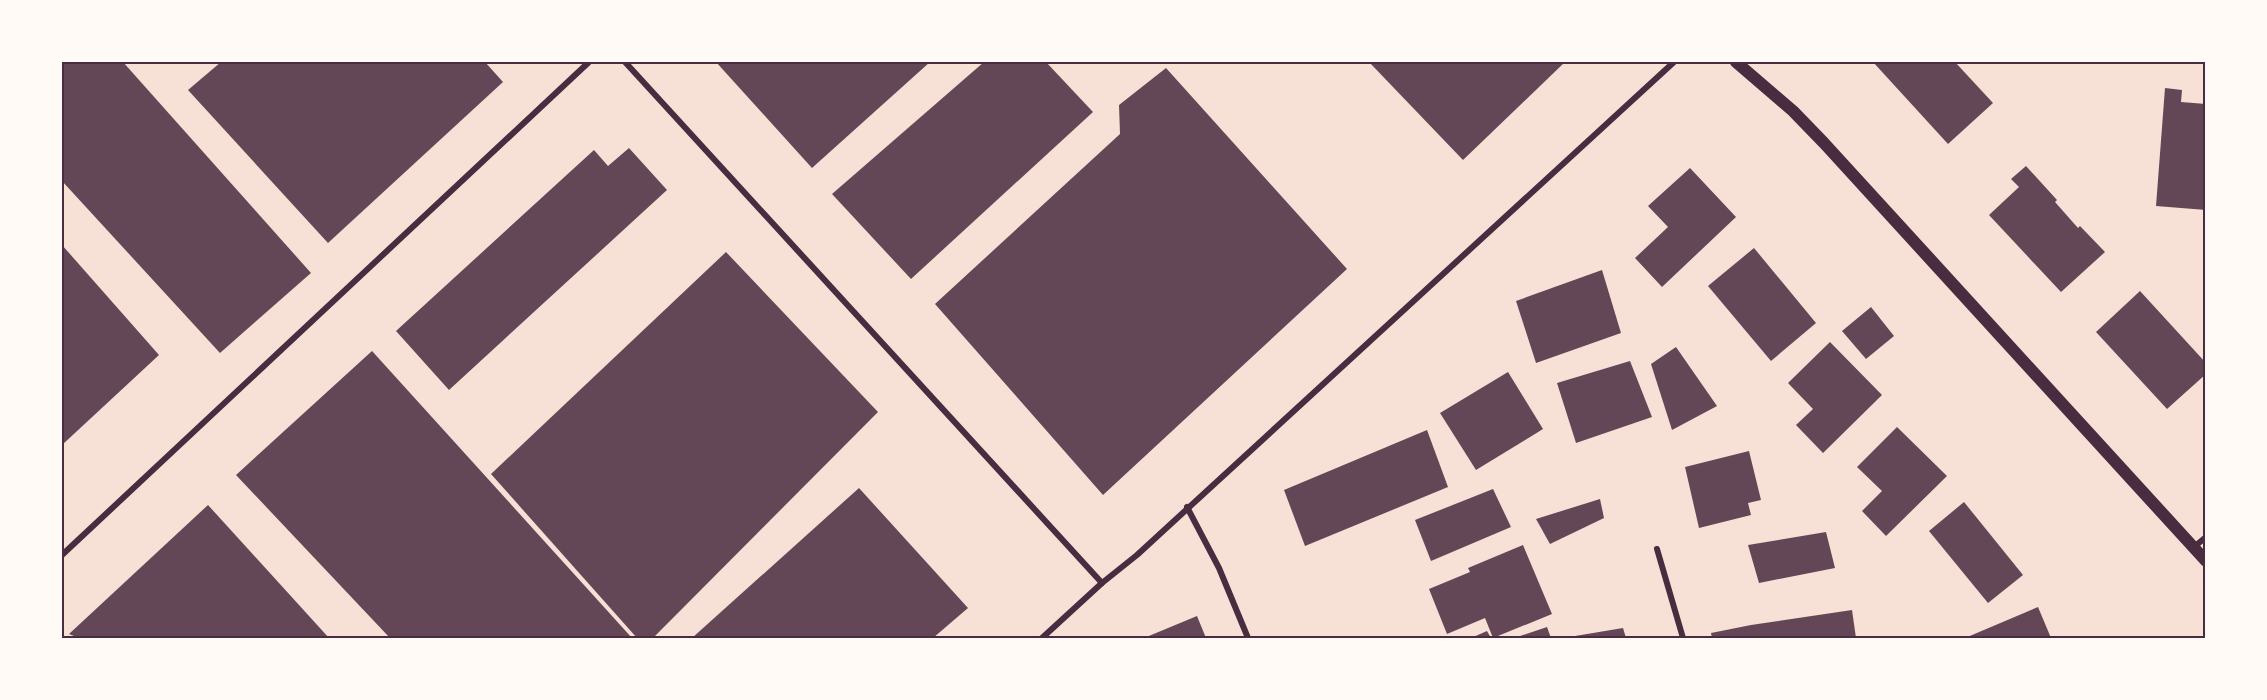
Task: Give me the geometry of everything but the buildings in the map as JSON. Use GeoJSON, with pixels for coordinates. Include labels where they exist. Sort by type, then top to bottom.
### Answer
{"type":"FeatureCollection","features":[{"type":"Feature","properties":{"kind":"main road"},"geometry":{"type":"LineString","coordinates":[[1736,62],[1793,111],[1824,143],[2205,561]]}},
{"type":"Feature","properties":{"kind":"street"},"geometry":{"type":"LineString","coordinates":[[62,555],[589,62]]}},
{"type":"Feature","properties":{"kind":"street"},"geometry":{"type":"LineString","coordinates":[[625,62],[1102,583]]}},
{"type":"Feature","properties":{"kind":"street"},"geometry":{"type":"LineString","coordinates":[[1042,639],[1102,583],[1137,555],[1674,62]]}},
{"type":"Feature","properties":{"kind":"street"},"geometry":{"type":"LineString","coordinates":[[1187,507],[1219,568],[1248,639]]}},
{"type":"Feature","properties":{"kind":"street"},"geometry":{"type":"LineString","coordinates":[[2193,547],[2205,537]]}},
{"type":"Feature","properties":{"kind":"street"},"geometry":{"type":"LineString","coordinates":[[1657,549],[1683,639]]}}]}
